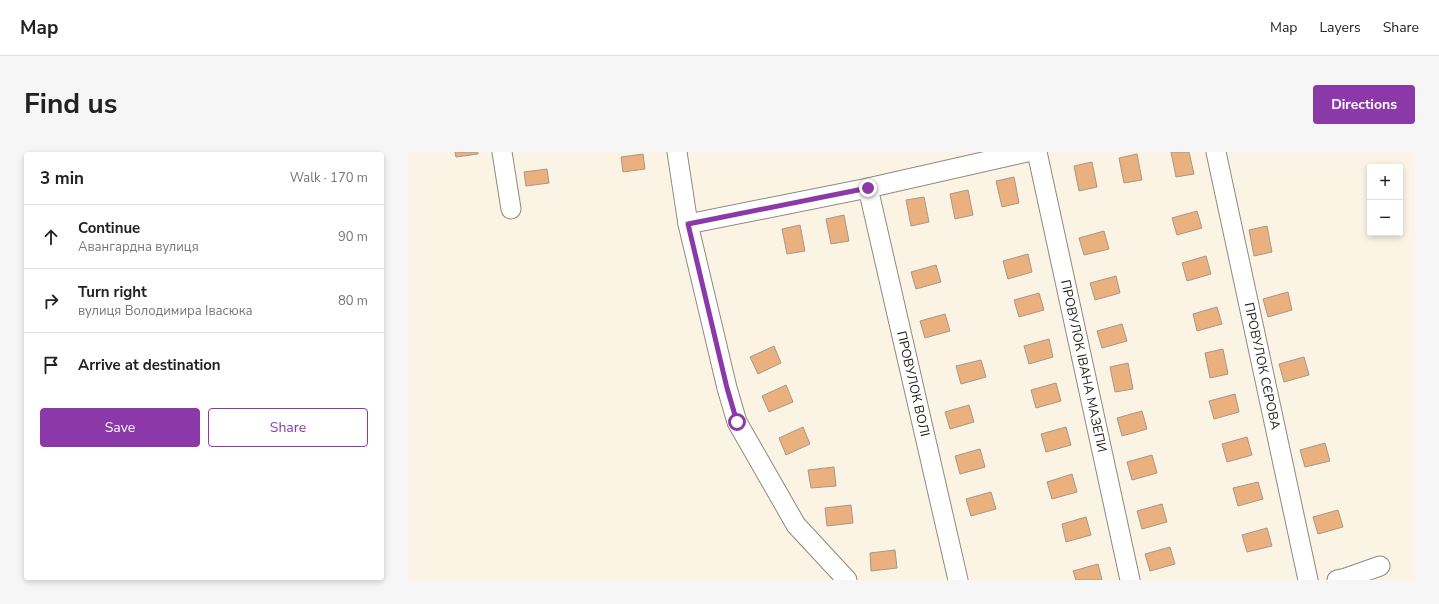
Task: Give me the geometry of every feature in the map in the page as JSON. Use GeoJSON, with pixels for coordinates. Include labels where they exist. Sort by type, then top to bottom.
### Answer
{"type":"FeatureCollection","features":[{"type":"Feature","properties":{"kind":"street"},"geometry":{"type":"LineString","coordinates":[[502,152],[511,209]]}},
{"type":"Feature","properties":{"kind":"street"},"geometry":{"type":"LineString","coordinates":[[677,152],[688,224],[727,388],[737,422],[796,525],[847,580]]}},
{"type":"Feature","properties":{"kind":"street"},"geometry":{"type":"LineString","coordinates":[[688,224],[868,188],[1027,152]]}},
{"type":"Feature","properties":{"kind":"street","name":"ПРОВУЛОК ІВАНА МАЗЕПИ"},"geometry":{"type":"LineString","coordinates":[[1037,152],[1130,580]]}},
{"type":"Feature","properties":{"kind":"street","name":"ПРОВУЛОК СЄРОВА"},"geometry":{"type":"LineString","coordinates":[[1216,152],[1308,580]]}},
{"type":"Feature","properties":{"kind":"street","name":"ПРОВУЛОК ВОЛІ"},"geometry":{"type":"LineString","coordinates":[[868,188],[958,580]]}},
{"type":"Feature","properties":{"kind":"street"},"geometry":{"type":"LineString","coordinates":[[1337,580],[1380,566]]}},
{"type":"Feature","properties":{"kind":"building"},"geometry":{"type":"Polygon","coordinates":[[[455,152],[478,152],[478,154],[456,157],[455,152]]]}},
{"type":"Feature","properties":{"kind":"building"},"geometry":{"type":"Polygon","coordinates":[[[1171,152],[1189,152],[1194,174],[1176,177],[1171,152]]]}},
{"type":"Feature","properties":{"kind":"building"},"geometry":{"type":"Polygon","coordinates":[[[643,154],[645,169],[623,172],[621,157],[643,154]]]}},
{"type":"Feature","properties":{"kind":"building"},"geometry":{"type":"Polygon","coordinates":[[[1137,154],[1142,180],[1124,183],[1119,158],[1137,154]]]}},
{"type":"Feature","properties":{"kind":"building"},"geometry":{"type":"Polygon","coordinates":[[[1092,162],[1097,187],[1079,191],[1074,166],[1092,162]]]}},
{"type":"Feature","properties":{"kind":"building"},"geometry":{"type":"Polygon","coordinates":[[[547,169],[549,183],[526,186],[524,172],[547,169]]]}},
{"type":"Feature","properties":{"kind":"building"},"geometry":{"type":"Polygon","coordinates":[[[1014,177],[1019,203],[1002,207],[996,181],[1014,177]]]}},
{"type":"Feature","properties":{"kind":"building"},"geometry":{"type":"Polygon","coordinates":[[[968,190],[973,215],[955,219],[950,194],[968,190]]]}},
{"type":"Feature","properties":{"kind":"building"},"geometry":{"type":"Polygon","coordinates":[[[924,197],[929,222],[911,226],[906,200],[924,197]]]}},
{"type":"Feature","properties":{"kind":"building"},"geometry":{"type":"Polygon","coordinates":[[[1197,211],[1202,228],[1177,235],[1172,218],[1197,211]]]}},
{"type":"Feature","properties":{"kind":"building"},"geometry":{"type":"Polygon","coordinates":[[[844,215],[849,241],[831,244],[826,219],[844,215]]]}},
{"type":"Feature","properties":{"kind":"building"},"geometry":{"type":"Polygon","coordinates":[[[800,225],[805,251],[787,254],[782,229],[800,225]]]}},
{"type":"Feature","properties":{"kind":"building"},"geometry":{"type":"Polygon","coordinates":[[[1267,226],[1272,252],[1254,256],[1249,230],[1267,226]]]}},
{"type":"Feature","properties":{"kind":"building"},"geometry":{"type":"Polygon","coordinates":[[[1104,231],[1109,249],[1084,255],[1079,238],[1104,231]]]}},
{"type":"Feature","properties":{"kind":"building"},"geometry":{"type":"Polygon","coordinates":[[[1028,254],[1032,272],[1008,279],[1003,261],[1028,254]]]}},
{"type":"Feature","properties":{"kind":"building"},"geometry":{"type":"Polygon","coordinates":[[[1206,256],[1211,274],[1187,281],[1182,263],[1206,256]]]}},
{"type":"Feature","properties":{"kind":"building"},"geometry":{"type":"Polygon","coordinates":[[[936,265],[941,282],[916,289],[911,272],[936,265]]]}},
{"type":"Feature","properties":{"kind":"building"},"geometry":{"type":"Polygon","coordinates":[[[1116,276],[1120,293],[1095,300],[1090,283],[1116,276]]]}},
{"type":"Feature","properties":{"kind":"building"},"geometry":{"type":"Polygon","coordinates":[[[1288,292],[1292,310],[1268,317],[1263,299],[1288,292]]]}},
{"type":"Feature","properties":{"kind":"building"},"geometry":{"type":"Polygon","coordinates":[[[1039,293],[1044,310],[1019,317],[1014,300],[1039,293]]]}},
{"type":"Feature","properties":{"kind":"building"},"geometry":{"type":"Polygon","coordinates":[[[1217,307],[1222,324],[1197,331],[1193,314],[1217,307]]]}},
{"type":"Feature","properties":{"kind":"building"},"geometry":{"type":"Polygon","coordinates":[[[945,314],[950,331],[925,338],[920,321],[945,314]]]}},
{"type":"Feature","properties":{"kind":"building"},"geometry":{"type":"Polygon","coordinates":[[[1122,324],[1127,341],[1102,348],[1097,331],[1122,324]]]}},
{"type":"Feature","properties":{"kind":"building"},"geometry":{"type":"Polygon","coordinates":[[[1049,339],[1053,357],[1029,364],[1024,346],[1049,339]]]}},
{"type":"Feature","properties":{"kind":"building"},"geometry":{"type":"Polygon","coordinates":[[[774,346],[781,363],[758,374],[750,357],[774,346]]]}},
{"type":"Feature","properties":{"kind":"building"},"geometry":{"type":"Polygon","coordinates":[[[1223,349],[1228,374],[1210,378],[1205,353],[1223,349]]]}},
{"type":"Feature","properties":{"kind":"building"},"geometry":{"type":"Polygon","coordinates":[[[1304,357],[1309,375],[1284,382],[1279,364],[1304,357]]]}},
{"type":"Feature","properties":{"kind":"building"},"geometry":{"type":"Polygon","coordinates":[[[981,360],[986,377],[961,384],[956,366],[981,360]]]}},
{"type":"Feature","properties":{"kind":"building"},"geometry":{"type":"Polygon","coordinates":[[[1128,363],[1133,389],[1115,392],[1110,367],[1128,363]]]}},
{"type":"Feature","properties":{"kind":"building"},"geometry":{"type":"Polygon","coordinates":[[[1056,383],[1061,401],[1036,408],[1031,390],[1056,383]]]}},
{"type":"Feature","properties":{"kind":"building"},"geometry":{"type":"Polygon","coordinates":[[[786,385],[793,402],[769,412],[762,396],[786,385]]]}},
{"type":"Feature","properties":{"kind":"building"},"geometry":{"type":"Polygon","coordinates":[[[1235,394],[1239,412],[1214,419],[1209,401],[1235,394]]]}},
{"type":"Feature","properties":{"kind":"building"},"geometry":{"type":"Polygon","coordinates":[[[969,405],[974,422],[950,429],[945,412],[969,405]]]}},
{"type":"Feature","properties":{"kind":"building"},"geometry":{"type":"Polygon","coordinates":[[[1142,411],[1147,429],[1122,436],[1117,418],[1142,411]]]}},
{"type":"Feature","properties":{"kind":"building"},"geometry":{"type":"Polygon","coordinates":[[[803,427],[810,444],[786,455],[779,438],[803,427]]]}},
{"type":"Feature","properties":{"kind":"building"},"geometry":{"type":"Polygon","coordinates":[[[1066,427],[1071,445],[1046,452],[1041,434],[1066,427]]]}},
{"type":"Feature","properties":{"kind":"building"},"geometry":{"type":"Polygon","coordinates":[[[1247,437],[1252,455],[1227,462],[1222,444],[1247,437]]]}},
{"type":"Feature","properties":{"kind":"building"},"geometry":{"type":"Polygon","coordinates":[[[1325,443],[1330,461],[1305,467],[1300,450],[1325,443]]]}},
{"type":"Feature","properties":{"kind":"building"},"geometry":{"type":"Polygon","coordinates":[[[980,449],[985,467],[960,474],[955,456],[980,449]]]}},
{"type":"Feature","properties":{"kind":"building"},"geometry":{"type":"Polygon","coordinates":[[[1152,455],[1157,473],[1132,480],[1127,462],[1152,455]]]}},
{"type":"Feature","properties":{"kind":"building"},"geometry":{"type":"Polygon","coordinates":[[[834,467],[836,486],[811,488],[808,470],[834,467]]]}},
{"type":"Feature","properties":{"kind":"building"},"geometry":{"type":"Polygon","coordinates":[[[1072,474],[1077,492],[1052,499],[1047,482],[1072,474]]]}},
{"type":"Feature","properties":{"kind":"building"},"geometry":{"type":"Polygon","coordinates":[[[1258,482],[1263,499],[1238,506],[1233,488],[1258,482]]]}},
{"type":"Feature","properties":{"kind":"building"},"geometry":{"type":"Polygon","coordinates":[[[991,492],[996,509],[971,516],[966,499],[991,492]]]}},
{"type":"Feature","properties":{"kind":"building"},"geometry":{"type":"Polygon","coordinates":[[[1162,504],[1167,522],[1142,529],[1137,511],[1162,504]]]}},
{"type":"Feature","properties":{"kind":"building"},"geometry":{"type":"Polygon","coordinates":[[[851,505],[853,523],[827,526],[825,508],[851,505]]]}},
{"type":"Feature","properties":{"kind":"building"},"geometry":{"type":"Polygon","coordinates":[[[1338,510],[1343,527],[1318,534],[1313,517],[1338,510]]]}},
{"type":"Feature","properties":{"kind":"building"},"geometry":{"type":"Polygon","coordinates":[[[1086,517],[1091,535],[1066,542],[1062,524],[1086,517]]]}},
{"type":"Feature","properties":{"kind":"building"},"geometry":{"type":"Polygon","coordinates":[[[1267,528],[1272,546],[1247,552],[1242,535],[1267,528]]]}},
{"type":"Feature","properties":{"kind":"building"},"geometry":{"type":"Polygon","coordinates":[[[1170,547],[1175,564],[1150,571],[1145,554],[1170,547]]]}},
{"type":"Feature","properties":{"kind":"building"},"geometry":{"type":"Polygon","coordinates":[[[895,550],[897,568],[871,571],[870,553],[895,550]]]}},
{"type":"Feature","properties":{"kind":"building"},"geometry":{"type":"Polygon","coordinates":[[[1098,564],[1102,580],[1076,580],[1073,571],[1098,564]]]}},
{"type":"Feature","properties":{"kind":"route"},"geometry":{"type":"LineString","coordinates":[[737,422],[727,388],[688,224],[868,188]]}}]}
